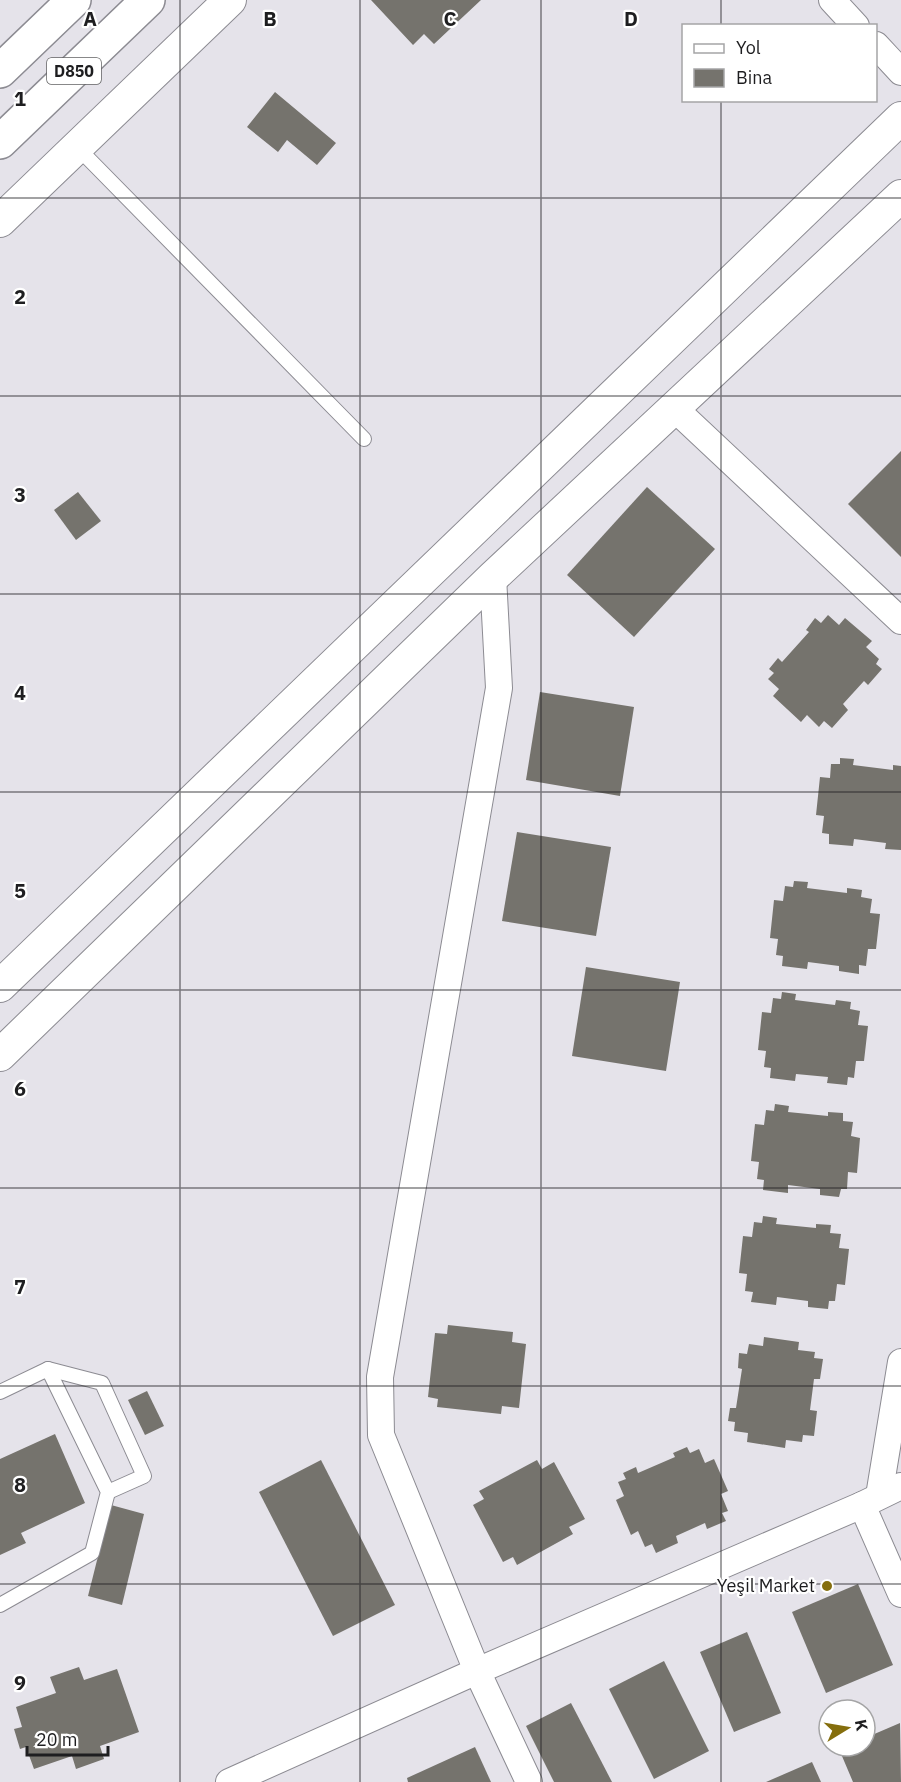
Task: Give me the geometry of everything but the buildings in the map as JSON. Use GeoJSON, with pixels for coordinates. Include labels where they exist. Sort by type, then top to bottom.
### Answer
{"type":"FeatureCollection","features":[{"type":"Feature","properties":{"kind":"highway","name":"D850"},"geometry":{"type":"LineString","coordinates":[[0,71],[74,0]]}},
{"type":"Feature","properties":{"kind":"highway","name":"D850"},"geometry":{"type":"LineString","coordinates":[[0,142],[148,0]]}},
{"type":"Feature","properties":{"kind":"street"},"geometry":{"type":"LineString","coordinates":[[0,221],[230,0]]}},
{"type":"Feature","properties":{"kind":"street"},"geometry":{"type":"LineString","coordinates":[[832,0],[854,24]]}},
{"type":"Feature","properties":{"kind":"street"},"geometry":{"type":"LineString","coordinates":[[877,46],[901,72]]}},
{"type":"Feature","properties":{"kind":"street"},"geometry":{"type":"LineString","coordinates":[[0,986],[901,118]]}},
{"type":"Feature","properties":{"kind":"street"},"geometry":{"type":"LineString","coordinates":[[0,1055],[493,577],[901,196]]}},
{"type":"Feature","properties":{"kind":"street"},"geometry":{"type":"LineString","coordinates":[[674,408],[901,621]]}},
{"type":"Feature","properties":{"kind":"street"},"geometry":{"type":"LineString","coordinates":[[493,577],[499,688],[380,1377],[381,1435],[477,1671],[529,1782]]}},
{"type":"Feature","properties":{"kind":"street"},"geometry":{"type":"LineString","coordinates":[[901,1362],[881,1495],[901,1594]]}},
{"type":"Feature","properties":{"kind":"street"},"geometry":{"type":"LineString","coordinates":[[229,1782],[881,1495]]}},
{"type":"Feature","properties":{"kind":"lane"},"geometry":{"type":"LineString","coordinates":[[77,147],[364,439]]}},
{"type":"Feature","properties":{"kind":"lane"},"geometry":{"type":"LineString","coordinates":[[0,1605],[92,1553],[108,1492],[48,1369]]}},
{"type":"Feature","properties":{"kind":"lane"},"geometry":{"type":"LineString","coordinates":[[0,1392],[48,1369],[102,1383],[144,1476],[108,1492]]}},
{"type":"Feature","properties":{"kind":"place","name":"Yeşil Market"},"geometry":{"type":"Point","coordinates":[827,1586]}}]}
